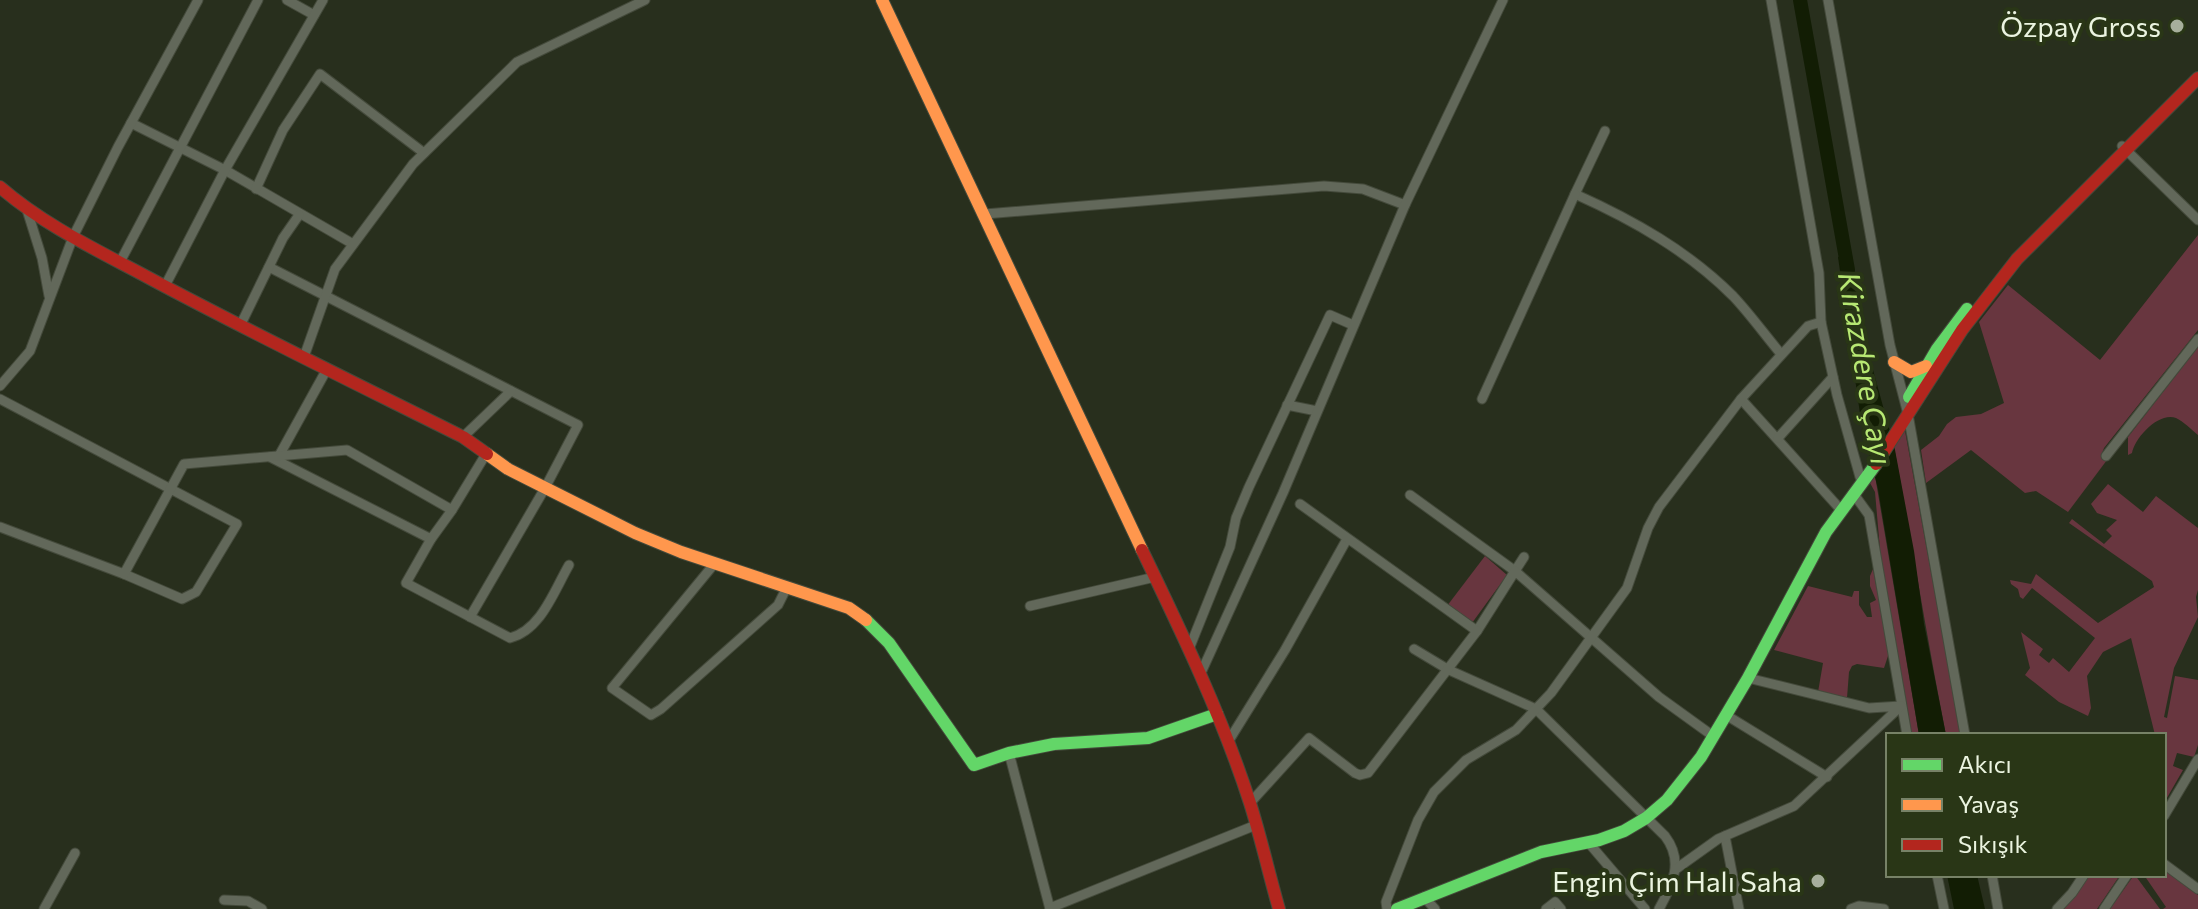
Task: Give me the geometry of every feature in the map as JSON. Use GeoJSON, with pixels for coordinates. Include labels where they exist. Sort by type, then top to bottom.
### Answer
{"type":"FeatureCollection","features":[{"type":"Feature","properties":{"kind":"main road"},"geometry":{"type":"LineString","coordinates":[[882,0],[1178,621],[1250,803],[1279,909]]}},
{"type":"Feature","properties":{"kind":"main road"},"geometry":{"type":"LineString","coordinates":[[1396,909],[1541,852],[1624,831],[1646,818],[1675,792],[1748,678],[1814,551],[1940,361],[2005,271],[2125,148],[2198,66]]}},
{"type":"Feature","properties":{"kind":"main road"},"geometry":{"type":"LineString","coordinates":[[1904,415],[1926,366],[2010,255],[2198,78]]}},
{"type":"Feature","properties":{"kind":"main road"},"geometry":{"type":"LineString","coordinates":[[0,187],[27,210],[73,237],[240,326],[463,437],[545,488],[635,533],[849,608],[872,624],[889,643],[974,765],[1009,753],[1054,744],[1148,738],[1217,714]]}},
{"type":"Feature","properties":{"kind":"main road"},"geometry":{"type":"LineString","coordinates":[[1894,362],[1911,372],[1926,366]]}},
{"type":"Feature","properties":{"kind":"street"},"geometry":{"type":"LineString","coordinates":[[0,386],[30,351],[73,237],[198,0]]}},
{"type":"Feature","properties":{"kind":"street"},"geometry":{"type":"LineString","coordinates":[[120,262],[258,0]]}},
{"type":"Feature","properties":{"kind":"street"},"geometry":{"type":"LineString","coordinates":[[287,0],[314,15]]}},
{"type":"Feature","properties":{"kind":"street"},"geometry":{"type":"LineString","coordinates":[[165,286],[225,170],[323,0]]}},
{"type":"Feature","properties":{"kind":"street"},"geometry":{"type":"LineString","coordinates":[[304,357],[335,269],[424,153],[517,62],[627,4],[645,0]]}},
{"type":"Feature","properties":{"kind":"street"},"geometry":{"type":"LineString","coordinates":[[1200,675],[1283,493],[1405,205],[1503,0]]}},
{"type":"Feature","properties":{"kind":"street"},"geometry":{"type":"LineString","coordinates":[[1771,0],[1817,259],[1821,322],[1833,377],[1865,473]]}},
{"type":"Feature","properties":{"kind":"street"},"geometry":{"type":"LineString","coordinates":[[1828,0],[1965,733]]}},
{"type":"Feature","properties":{"kind":"street"},"geometry":{"type":"LineString","coordinates":[[256,189],[283,130],[320,74],[424,153]]}},
{"type":"Feature","properties":{"kind":"street"},"geometry":{"type":"LineString","coordinates":[[131,123],[225,170],[353,244]]}},
{"type":"Feature","properties":{"kind":"street"},"geometry":{"type":"LineString","coordinates":[[1482,399],[1605,131]]}},
{"type":"Feature","properties":{"kind":"street"},"geometry":{"type":"LineString","coordinates":[[2125,148],[2198,220]]}},
{"type":"Feature","properties":{"kind":"street"},"geometry":{"type":"LineString","coordinates":[[985,214],[1324,186],[1363,189],[1405,205]]}},
{"type":"Feature","properties":{"kind":"street"},"geometry":{"type":"LineString","coordinates":[[1575,194],[1643,228],[1696,265],[1732,296],[1781,354]]}},
{"type":"Feature","properties":{"kind":"street"},"geometry":{"type":"LineString","coordinates":[[27,210],[42,258],[49,299]]}},
{"type":"Feature","properties":{"kind":"street"},"geometry":{"type":"LineString","coordinates":[[240,326],[283,238],[299,215]]}},
{"type":"Feature","properties":{"kind":"street"},"geometry":{"type":"LineString","coordinates":[[269,267],[578,425],[470,617]]}},
{"type":"Feature","properties":{"kind":"street"},"geometry":{"type":"LineString","coordinates":[[1189,649],[1230,547],[1241,508],[1330,315],[1353,325]]}},
{"type":"Feature","properties":{"kind":"street"},"geometry":{"type":"LineString","coordinates":[[1396,909],[1386,902],[1412,834],[1434,792],[1460,765],[1516,730],[1536,709],[1591,640],[1632,580],[1639,551],[1659,507],[1741,399],[1808,326],[1821,322]]}},
{"type":"Feature","properties":{"kind":"street"},"geometry":{"type":"LineString","coordinates":[[2106,456],[2198,339]]}},
{"type":"Feature","properties":{"kind":"street"},"geometry":{"type":"LineString","coordinates":[[280,454],[327,369]]}},
{"type":"Feature","properties":{"kind":"street"},"geometry":{"type":"LineString","coordinates":[[1778,438],[1833,377]]}},
{"type":"Feature","properties":{"kind":"street"},"geometry":{"type":"LineString","coordinates":[[463,437],[511,391]]}},
{"type":"Feature","properties":{"kind":"street"},"geometry":{"type":"LineString","coordinates":[[0,399],[237,524],[196,592],[182,599],[0,527]]}},
{"type":"Feature","properties":{"kind":"street"},"geometry":{"type":"LineString","coordinates":[[1741,399],[1841,510]]}},
{"type":"Feature","properties":{"kind":"street"},"geometry":{"type":"LineString","coordinates":[[1287,405],[1317,411]]}},
{"type":"Feature","properties":{"kind":"street"},"geometry":{"type":"LineString","coordinates":[[124,574],[184,464],[347,450],[452,510]]}},
{"type":"Feature","properties":{"kind":"street"},"geometry":{"type":"LineString","coordinates":[[486,454],[406,583],[510,638],[526,634],[569,565]]}},
{"type":"Feature","properties":{"kind":"street"},"geometry":{"type":"LineString","coordinates":[[267,455],[431,539]]}},
{"type":"Feature","properties":{"kind":"street"},"geometry":{"type":"LineString","coordinates":[[1853,493],[1867,510],[1871,521],[1907,733]]}},
{"type":"Feature","properties":{"kind":"street"},"geometry":{"type":"LineString","coordinates":[[1410,495],[1515,571],[1676,711],[1713,736]]}},
{"type":"Feature","properties":{"kind":"street"},"geometry":{"type":"LineString","coordinates":[[1300,504],[1477,631]]}},
{"type":"Feature","properties":{"kind":"street"},"geometry":{"type":"LineString","coordinates":[[1228,742],[1285,650],[1347,539]]}},
{"type":"Feature","properties":{"kind":"street"},"geometry":{"type":"LineString","coordinates":[[1250,803],[1309,738],[1355,773],[1368,773],[1449,670],[1524,557]]}},
{"type":"Feature","properties":{"kind":"street"},"geometry":{"type":"LineString","coordinates":[[715,563],[612,688],[651,715],[778,605],[787,587]]}},
{"type":"Feature","properties":{"kind":"street"},"geometry":{"type":"LineString","coordinates":[[1030,606],[1155,577]]}},
{"type":"Feature","properties":{"kind":"street"},"geometry":{"type":"LineString","coordinates":[[1414,649],[1449,670],[1536,709],[1672,844],[1676,869],[1659,909]]}},
{"type":"Feature","properties":{"kind":"street"},"geometry":{"type":"LineString","coordinates":[[1748,678],[1869,708],[1901,706]]}},
{"type":"Feature","properties":{"kind":"street"},"geometry":{"type":"LineString","coordinates":[[1676,869],[1725,836],[1786,812],[1901,706]]}},
{"type":"Feature","properties":{"kind":"street"},"geometry":{"type":"LineString","coordinates":[[1726,715],[1827,777]]}},
{"type":"Feature","properties":{"kind":"street"},"geometry":{"type":"LineString","coordinates":[[1009,753],[1050,908],[1256,825]]}},
{"type":"Feature","properties":{"kind":"street"},"geometry":{"type":"LineString","coordinates":[[2166,813],[2197,764]]}},
{"type":"Feature","properties":{"kind":"street"},"geometry":{"type":"LineString","coordinates":[[1725,836],[1739,909]]}},
{"type":"Feature","properties":{"kind":"street"},"geometry":{"type":"LineString","coordinates":[[1588,842],[1645,909]]}},
{"type":"Feature","properties":{"kind":"street"},"geometry":{"type":"LineString","coordinates":[[44,909],[75,853]]}},
{"type":"Feature","properties":{"kind":"street"},"geometry":{"type":"LineString","coordinates":[[2166,865],[2197,885]]}},
{"type":"Feature","properties":{"kind":"street"},"geometry":{"type":"LineString","coordinates":[[1937,877],[1944,909]]}},
{"type":"Feature","properties":{"kind":"street"},"geometry":{"type":"LineString","coordinates":[[1992,877],[1998,909]]}},
{"type":"Feature","properties":{"kind":"street"},"geometry":{"type":"LineString","coordinates":[[2057,909],[2083,877]]}},
{"type":"Feature","properties":{"kind":"street"},"geometry":{"type":"LineString","coordinates":[[2104,909],[2126,877]]}},
{"type":"Feature","properties":{"kind":"street"},"geometry":{"type":"LineString","coordinates":[[1424,897],[1435,909]]}},
{"type":"Feature","properties":{"kind":"street"},"geometry":{"type":"LineString","coordinates":[[224,900],[248,901],[262,909]]}},
{"type":"Feature","properties":{"kind":"street"},"geometry":{"type":"LineString","coordinates":[[1546,909],[1555,902],[1561,909]]}},
{"type":"Feature","properties":{"kind":"street"},"geometry":{"type":"LineString","coordinates":[[1851,909],[1859,906],[1884,909]]}},
{"type":"Feature","properties":{"kind":"shaded area"},"geometry":{"type":"Polygon","coordinates":[[[2198,235],[2198,330],[2104,448],[2101,456],[2107,460],[2068,512],[2036,491],[2025,493],[1971,450],[1926,483],[1921,450],[1956,417],[1981,414],[2004,403],[1979,322],[2008,285],[2100,360],[2198,235]]]}},
{"type":"Feature","properties":{"kind":"shaded area"},"geometry":{"type":"Polygon","coordinates":[[[2198,347],[2198,435],[2176,418],[2162,419],[2142,434],[2128,455],[2128,437],[2198,347]]]}},
{"type":"Feature","properties":{"kind":"shaded area"},"geometry":{"type":"Polygon","coordinates":[[[1905,431],[1961,733],[1946,733],[1894,447],[1905,431]]]}},
{"type":"Feature","properties":{"kind":"shaded area"},"geometry":{"type":"Polygon","coordinates":[[[1875,476],[1919,733],[1911,733],[1883,584],[1875,492],[1870,483],[1875,476]]]}},
{"type":"Feature","properties":{"kind":"shaded area"},"geometry":{"type":"Polygon","coordinates":[[[2108,484],[2143,512],[2156,496],[2198,528],[2198,617],[2174,668],[2164,717],[2167,718],[2175,676],[2198,680],[2198,745],[2194,757],[2177,753],[2173,766],[2183,770],[2166,800],[2166,733],[2155,733],[2131,638],[2103,652],[2087,676],[2091,708],[2088,716],[2059,702],[2025,675],[2030,668],[2021,632],[2043,649],[2039,655],[2049,663],[2053,658],[2069,672],[2095,638],[2032,588],[2023,599],[2020,597],[2010,580],[2031,584],[2036,574],[2098,623],[2154,587],[2152,581],[2069,523],[2072,519],[2104,544],[2112,536],[2106,530],[2117,520],[2097,513],[2091,504],[2108,484]]]}},
{"type":"Feature","properties":{"kind":"shaded area"},"geometry":{"type":"Polygon","coordinates":[[[1485,556],[1507,575],[1472,623],[1447,606],[1485,556]]]}},
{"type":"Feature","properties":{"kind":"shaded area"},"geometry":{"type":"Polygon","coordinates":[[[1873,569],[1889,653],[1884,668],[1852,666],[1847,698],[1818,692],[1823,663],[1774,650],[1808,586],[1852,597],[1854,591],[1859,591],[1859,605],[1867,617],[1872,617],[1870,603],[1876,600],[1870,586],[1873,569]]]}},
{"type":"Feature","properties":{"kind":"shaded area"},"geometry":{"type":"Polygon","coordinates":[[[2166,871],[2198,895],[2198,909],[2163,909],[2166,907],[2145,877],[2166,877],[2166,871]]]}},
{"type":"Feature","properties":{"kind":"shaded area"},"geometry":{"type":"Polygon","coordinates":[[[2088,877],[2119,877],[2097,909],[2064,909],[2088,877]]]}},
{"type":"Feature","properties":{"kind":"shaded area"},"geometry":{"type":"Polygon","coordinates":[[[2133,877],[2136,877],[2160,909],[2110,909],[2133,877]]]}},
{"type":"Feature","properties":{"kind":"water"},"geometry":{"type":"Polygon","coordinates":[[[1851,253],[1870,359],[1895,450],[1946,733],[1919,733],[1878,489],[1861,421],[1838,257],[1851,253]]]}},
{"type":"Feature","properties":{"kind":"water"},"geometry":{"type":"Polygon","coordinates":[[[1947,877],[1977,877],[1985,909],[1954,909],[1947,877]]]}},
{"type":"Feature","properties":{"kind":"waterway","name":"Kirazdere Çayı"},"geometry":{"type":"LineString","coordinates":[[1800,0],[1848,270]]}},
{"type":"Feature","properties":{"kind":"traffic: fast"},"geometry":{"type":"LineString","coordinates":[[1909,397],[1937,349],[1967,309]]}},
{"type":"Feature","properties":{"kind":"traffic: fast"},"geometry":{"type":"LineString","coordinates":[[1397,909],[1541,852],[1599,840],[1624,831],[1667,800],[1701,757],[1748,678],[1826,532],[1876,464]]}},
{"type":"Feature","properties":{"kind":"traffic: fast"},"geometry":{"type":"LineString","coordinates":[[866,620],[889,643],[974,765],[1009,753],[1054,744],[1148,738],[1217,714]]}},
{"type":"Feature","properties":{"kind":"traffic: slow"},"geometry":{"type":"LineString","coordinates":[[882,0],[1142,550]]}},
{"type":"Feature","properties":{"kind":"traffic: slow"},"geometry":{"type":"LineString","coordinates":[[1894,362],[1911,372],[1926,366]]}},
{"type":"Feature","properties":{"kind":"traffic: slow"},"geometry":{"type":"LineString","coordinates":[[487,454],[508,469],[635,533],[681,552],[849,608],[866,620]]}},
{"type":"Feature","properties":{"kind":"traffic: jam"},"geometry":{"type":"LineString","coordinates":[[1876,464],[1962,330],[2017,259],[2198,78]]}},
{"type":"Feature","properties":{"kind":"traffic: jam"},"geometry":{"type":"LineString","coordinates":[[0,187],[35,214],[92,248],[463,437],[487,454]]}},
{"type":"Feature","properties":{"kind":"traffic: jam"},"geometry":{"type":"LineString","coordinates":[[1142,550],[1227,738],[1250,803],[1279,909]]}},
{"type":"Feature","properties":{"kind":"place","name":"Özpay Gross"},"geometry":{"type":"Point","coordinates":[2177,26]}},
{"type":"Feature","properties":{"kind":"place","name":"Engin Çim Halı Saha"},"geometry":{"type":"Point","coordinates":[1818,881]}}]}
